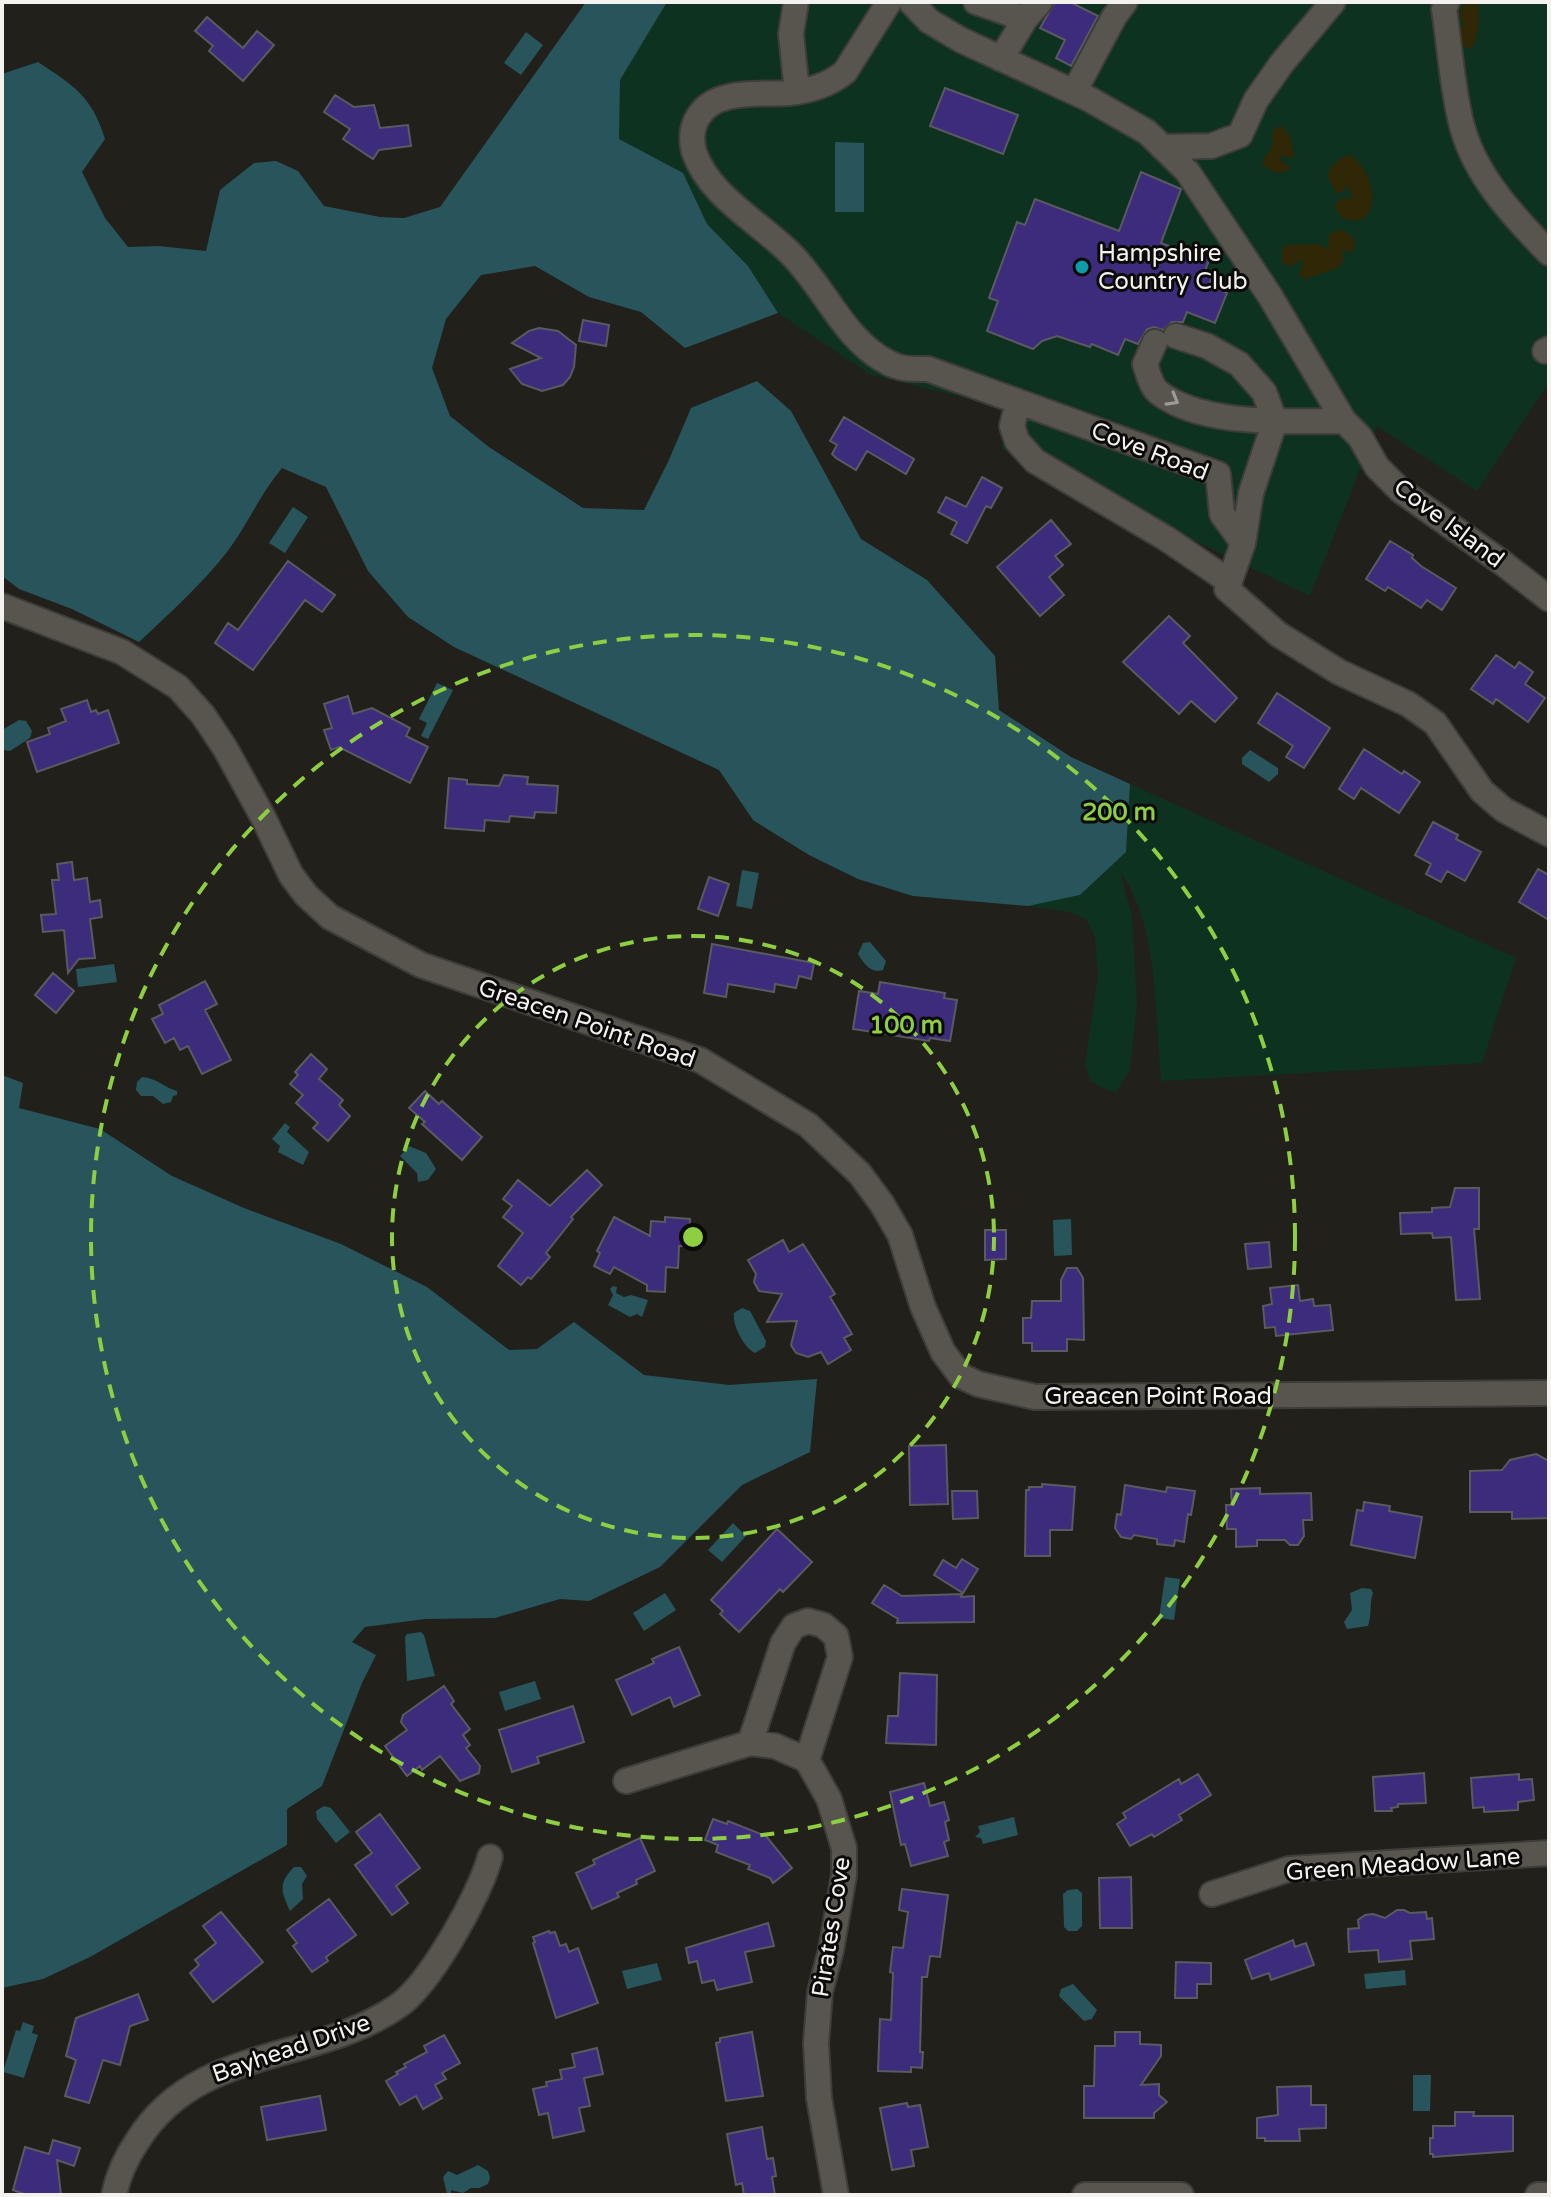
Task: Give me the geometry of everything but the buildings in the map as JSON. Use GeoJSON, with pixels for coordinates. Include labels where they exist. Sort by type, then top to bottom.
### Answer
{"type":"FeatureCollection","features":[{"type":"Feature","properties":{"kind":"street"},"geometry":{"type":"LineString","coordinates":[[796,2],[791,34],[797,92],[834,81],[845,72],[889,2]]}},
{"type":"Feature","properties":{"kind":"street"},"geometry":{"type":"LineString","coordinates":[[911,2],[929,21],[961,40],[1074,92],[1147,132],[1187,171],[1270,296],[1352,429]]}},
{"type":"Feature","properties":{"kind":"street"},"geometry":{"type":"LineString","coordinates":[[976,2],[1033,10],[1001,59]]}},
{"type":"Feature","properties":{"kind":"street"},"geometry":{"type":"LineString","coordinates":[[1074,92],[1125,2]]}},
{"type":"Feature","properties":{"kind":"street"},"geometry":{"type":"LineString","coordinates":[[1162,147],[1211,146],[1240,135],[1256,100],[1282,63],[1333,2]]}},
{"type":"Feature","properties":{"kind":"street"},"geometry":{"type":"LineString","coordinates":[[1447,2],[1444,9],[1462,127],[1482,173],[1513,217],[1549,253]]}},
{"type":"Feature","properties":{"kind":"street","name":"Cove Road"},"geometry":{"type":"LineString","coordinates":[[797,92],[725,98],[711,103],[699,115],[692,132],[694,152],[714,186],[792,255],[868,349],[907,370],[928,369],[1218,474],[1222,514],[1243,543]]}},
{"type":"Feature","properties":{"kind":"street"},"geometry":{"type":"LineString","coordinates":[[1352,429],[1275,421],[1243,419],[1188,409],[1156,390],[1145,364],[1165,339],[1207,346],[1239,364],[1264,392],[1275,421],[1251,493],[1243,543],[1227,589],[1278,634],[1339,672],[1408,704],[1435,723],[1482,791],[1504,810],[1549,834]]}},
{"type":"Feature","properties":{"kind":"street"},"geometry":{"type":"LineString","coordinates":[[1018,402],[1012,426],[1017,441],[1035,461],[1167,539],[1230,582]]}},
{"type":"Feature","properties":{"kind":"street","name":"Cove Island"},"geometry":{"type":"LineString","coordinates":[[1352,429],[1377,467],[1400,490],[1549,599]]}},
{"type":"Feature","properties":{"kind":"street","name":"Greacen Point Road"},"geometry":{"type":"LineString","coordinates":[[2,606],[122,652],[178,687],[203,715],[225,748],[291,875],[306,895],[330,917],[421,965],[700,1060],[808,1125],[860,1174],[882,1204],[900,1235],[923,1307],[943,1352],[961,1376],[978,1384],[1035,1397],[1549,1393]]}},
{"type":"Feature","properties":{"kind":"street"},"geometry":{"type":"LineString","coordinates":[[626,1781],[750,1743],[775,1746],[807,1760],[840,1657],[836,1636],[823,1625],[808,1621],[794,1626],[783,1643],[750,1743]]}},
{"type":"Feature","properties":{"kind":"street","name":"Pirates Cove"},"geometry":{"type":"LineString","coordinates":[[807,1760],[829,1799],[844,1848],[844,1875],[820,1992],[816,2043],[819,2098],[836,2195]]}},
{"type":"Feature","properties":{"kind":"street","name":"Green Meadow Lane"},"geometry":{"type":"LineString","coordinates":[[1212,1894],[1289,1869],[1549,1853]]}},
{"type":"Feature","properties":{"kind":"street","name":"Bayhead Drive"},"geometry":{"type":"LineString","coordinates":[[114,2195],[128,2156],[157,2112],[175,2097],[208,2076],[356,2028],[380,2017],[413,1993],[445,1950],[486,1873],[490,1857]]}},
{"type":"Feature","properties":{"kind":"street"},"geometry":{"type":"LineString","coordinates":[[1085,2195],[1181,2195]]}},
{"type":"Feature","properties":{"kind":"street"},"geometry":{"type":"LineString","coordinates":[[1538,2195],[1549,2195]]}},
{"type":"Feature","properties":{"kind":"green space","name":"Hampshire Country Club"},"geometry":{"type":"Polygon","coordinates":[[[667,2],[1549,2],[1549,382],[1477,491],[1377,426],[1310,596],[1002,449],[1003,407],[871,375],[778,313],[748,266],[707,224],[682,173],[619,139],[620,80],[667,2]]]}},
{"type":"Feature","properties":{"kind":"green space"},"geometry":{"type":"Polygon","coordinates":[[[1130,784],[1516,958],[1482,1063],[1161,1081],[1149,944],[1133,893],[1120,871],[1132,917],[1137,1004],[1130,1070],[1115,1093],[1091,1082],[1085,1064],[1098,976],[1095,937],[1086,919],[1070,912],[1028,906],[1080,895],[1126,852],[1130,784]]]}},
{"type":"Feature","properties":{"kind":"sand"},"geometry":{"type":"Polygon","coordinates":[[[1467,2],[1477,4],[1479,14],[1477,34],[1471,49],[1460,45],[1458,36],[1463,24],[1459,12],[1467,2]]]}},
{"type":"Feature","properties":{"kind":"sand"},"geometry":{"type":"Polygon","coordinates":[[[1281,126],[1290,135],[1294,155],[1293,158],[1280,156],[1282,162],[1291,167],[1277,173],[1263,165],[1263,161],[1272,147],[1273,130],[1281,126]]]}},
{"type":"Feature","properties":{"kind":"sand"},"geometry":{"type":"Polygon","coordinates":[[[1349,155],[1359,163],[1371,186],[1370,210],[1364,217],[1355,220],[1341,217],[1335,207],[1338,199],[1354,198],[1349,186],[1337,194],[1327,176],[1335,163],[1349,155]]]}},
{"type":"Feature","properties":{"kind":"sand"},"geometry":{"type":"Polygon","coordinates":[[[1343,230],[1352,237],[1355,246],[1351,253],[1342,249],[1344,260],[1338,268],[1305,279],[1298,275],[1304,262],[1302,260],[1290,267],[1282,262],[1285,245],[1319,244],[1329,250],[1328,237],[1333,232],[1343,230]]]}},
{"type":"Feature","properties":{"kind":"water"},"geometry":{"type":"Polygon","coordinates":[[[586,2],[667,2],[620,80],[619,139],[683,173],[707,224],[748,266],[778,313],[685,348],[641,312],[589,297],[535,266],[481,275],[446,319],[432,368],[450,416],[489,447],[583,508],[644,510],[691,408],[757,381],[791,411],[861,539],[927,580],[995,656],[999,710],[1071,757],[1130,784],[1126,852],[1080,895],[1028,906],[913,896],[858,879],[809,855],[753,820],[719,770],[454,647],[408,617],[368,571],[326,487],[282,468],[217,564],[139,642],[72,609],[19,589],[2,576],[2,74],[38,62],[71,85],[87,102],[105,139],[82,172],[105,218],[128,247],[158,246],[206,251],[220,190],[254,163],[276,161],[298,171],[324,206],[380,217],[404,218],[440,207],[586,2]]]}},
{"type":"Feature","properties":{"kind":"water"},"geometry":{"type":"Polygon","coordinates":[[[526,32],[543,45],[521,75],[504,63],[526,32]]]}},
{"type":"Feature","properties":{"kind":"water"},"geometry":{"type":"Polygon","coordinates":[[[835,142],[864,143],[864,212],[835,212],[835,142]]]}},
{"type":"Feature","properties":{"kind":"water"},"geometry":{"type":"Polygon","coordinates":[[[293,507],[308,517],[285,553],[269,543],[293,507]]]}},
{"type":"Feature","properties":{"kind":"water"},"geometry":{"type":"Polygon","coordinates":[[[437,683],[453,690],[428,739],[421,736],[427,723],[419,719],[437,683]]]}},
{"type":"Feature","properties":{"kind":"water"},"geometry":{"type":"Polygon","coordinates":[[[19,720],[26,721],[32,731],[30,738],[10,751],[3,750],[2,730],[19,720]]]}},
{"type":"Feature","properties":{"kind":"water"},"geometry":{"type":"Polygon","coordinates":[[[1250,750],[1278,768],[1278,774],[1269,782],[1242,764],[1242,758],[1250,750]]]}},
{"type":"Feature","properties":{"kind":"water"},"geometry":{"type":"Polygon","coordinates":[[[742,870],[759,873],[752,909],[736,906],[742,870]]]}},
{"type":"Feature","properties":{"kind":"water"},"geometry":{"type":"Polygon","coordinates":[[[870,942],[886,961],[883,970],[871,969],[858,954],[863,943],[870,942]]]}},
{"type":"Feature","properties":{"kind":"water"},"geometry":{"type":"Polygon","coordinates":[[[114,964],[117,982],[78,987],[76,969],[114,964]]]}},
{"type":"Feature","properties":{"kind":"water"},"geometry":{"type":"Polygon","coordinates":[[[2,1075],[23,1083],[19,1108],[100,1129],[172,1176],[244,1208],[341,1244],[427,1287],[509,1350],[537,1349],[574,1322],[644,1375],[729,1385],[817,1379],[810,1452],[742,1485],[660,1567],[589,1601],[560,1599],[495,1618],[425,1619],[365,1627],[352,1642],[376,1655],[322,1786],[287,1809],[287,1845],[90,1957],[43,1979],[2,1988],[2,1075]]]}},
{"type":"Feature","properties":{"kind":"water"},"geometry":{"type":"Polygon","coordinates":[[[142,1077],[177,1091],[177,1095],[171,1102],[163,1104],[153,1096],[141,1096],[136,1090],[137,1082],[142,1077]]]}},
{"type":"Feature","properties":{"kind":"water"},"geometry":{"type":"Polygon","coordinates":[[[285,1123],[290,1127],[287,1132],[309,1152],[303,1165],[278,1152],[280,1146],[272,1139],[285,1123]]]}},
{"type":"Feature","properties":{"kind":"water"},"geometry":{"type":"Polygon","coordinates":[[[409,1146],[426,1153],[436,1169],[428,1180],[418,1182],[417,1173],[400,1156],[409,1146]]]}},
{"type":"Feature","properties":{"kind":"water"},"geometry":{"type":"Polygon","coordinates":[[[1071,1219],[1072,1255],[1054,1256],[1053,1220],[1071,1219]]]}},
{"type":"Feature","properties":{"kind":"water"},"geometry":{"type":"Polygon","coordinates":[[[613,1286],[617,1287],[616,1293],[624,1297],[631,1295],[648,1300],[642,1317],[637,1314],[630,1317],[608,1305],[613,1286]]]}},
{"type":"Feature","properties":{"kind":"water"},"geometry":{"type":"Polygon","coordinates":[[[742,1308],[750,1311],[766,1341],[765,1347],[755,1353],[743,1341],[735,1324],[734,1313],[742,1308]]]}},
{"type":"Feature","properties":{"kind":"water"},"geometry":{"type":"Polygon","coordinates":[[[733,1523],[746,1536],[722,1562],[708,1550],[733,1523]]]}},
{"type":"Feature","properties":{"kind":"water"},"geometry":{"type":"Polygon","coordinates":[[[1165,1577],[1180,1579],[1174,1620],[1159,1618],[1165,1577]]]}},
{"type":"Feature","properties":{"kind":"water"},"geometry":{"type":"Polygon","coordinates":[[[1362,1588],[1371,1589],[1373,1593],[1368,1626],[1347,1629],[1344,1622],[1352,1610],[1350,1593],[1362,1588]]]}},
{"type":"Feature","properties":{"kind":"water"},"geometry":{"type":"Polygon","coordinates":[[[665,1593],[676,1610],[644,1631],[633,1613],[665,1593]]]}},
{"type":"Feature","properties":{"kind":"water"},"geometry":{"type":"Polygon","coordinates":[[[421,1632],[435,1676],[407,1681],[405,1637],[421,1632]]]}},
{"type":"Feature","properties":{"kind":"water"},"geometry":{"type":"Polygon","coordinates":[[[535,1681],[541,1699],[505,1711],[499,1692],[535,1681]]]}},
{"type":"Feature","properties":{"kind":"water"},"geometry":{"type":"Polygon","coordinates":[[[324,1806],[331,1808],[350,1832],[336,1843],[317,1819],[316,1811],[324,1806]]]}},
{"type":"Feature","properties":{"kind":"water"},"geometry":{"type":"Polygon","coordinates":[[[1014,1817],[1018,1835],[983,1844],[981,1838],[975,1837],[980,1832],[978,1826],[1014,1817]]]}},
{"type":"Feature","properties":{"kind":"water"},"geometry":{"type":"Polygon","coordinates":[[[294,1867],[301,1867],[307,1876],[302,1884],[303,1899],[290,1911],[283,1884],[294,1867]]]}},
{"type":"Feature","properties":{"kind":"water"},"geometry":{"type":"Polygon","coordinates":[[[1077,1889],[1082,1893],[1082,1926],[1077,1931],[1068,1931],[1064,1927],[1063,1894],[1077,1889]]]}},
{"type":"Feature","properties":{"kind":"water"},"geometry":{"type":"Polygon","coordinates":[[[657,1963],[662,1980],[627,1989],[622,1971],[657,1963]]]}},
{"type":"Feature","properties":{"kind":"water"},"geometry":{"type":"Polygon","coordinates":[[[1405,1970],[1406,1985],[1366,1989],[1364,1974],[1405,1970]]]}},
{"type":"Feature","properties":{"kind":"water"},"geometry":{"type":"Polygon","coordinates":[[[1073,1984],[1097,2010],[1092,2019],[1084,2021],[1059,1996],[1061,1989],[1073,1984]]]}},
{"type":"Feature","properties":{"kind":"water"},"geometry":{"type":"Polygon","coordinates":[[[23,2022],[34,2026],[32,2033],[38,2035],[24,2078],[3,2072],[16,2030],[20,2031],[23,2022]]]}},
{"type":"Feature","properties":{"kind":"water"},"geometry":{"type":"Polygon","coordinates":[[[1413,2075],[1431,2075],[1430,2111],[1413,2111],[1413,2075]]]}},
{"type":"Feature","properties":{"kind":"water"},"geometry":{"type":"Polygon","coordinates":[[[478,2165],[488,2171],[488,2184],[463,2193],[451,2190],[451,2194],[447,2194],[443,2177],[448,2171],[457,2175],[478,2165]]]}},
{"type":"Feature","properties":{"kind":"place","name":"Hampshire Country Club"},"geometry":{"type":"Point","coordinates":[1082,267]}}]}
